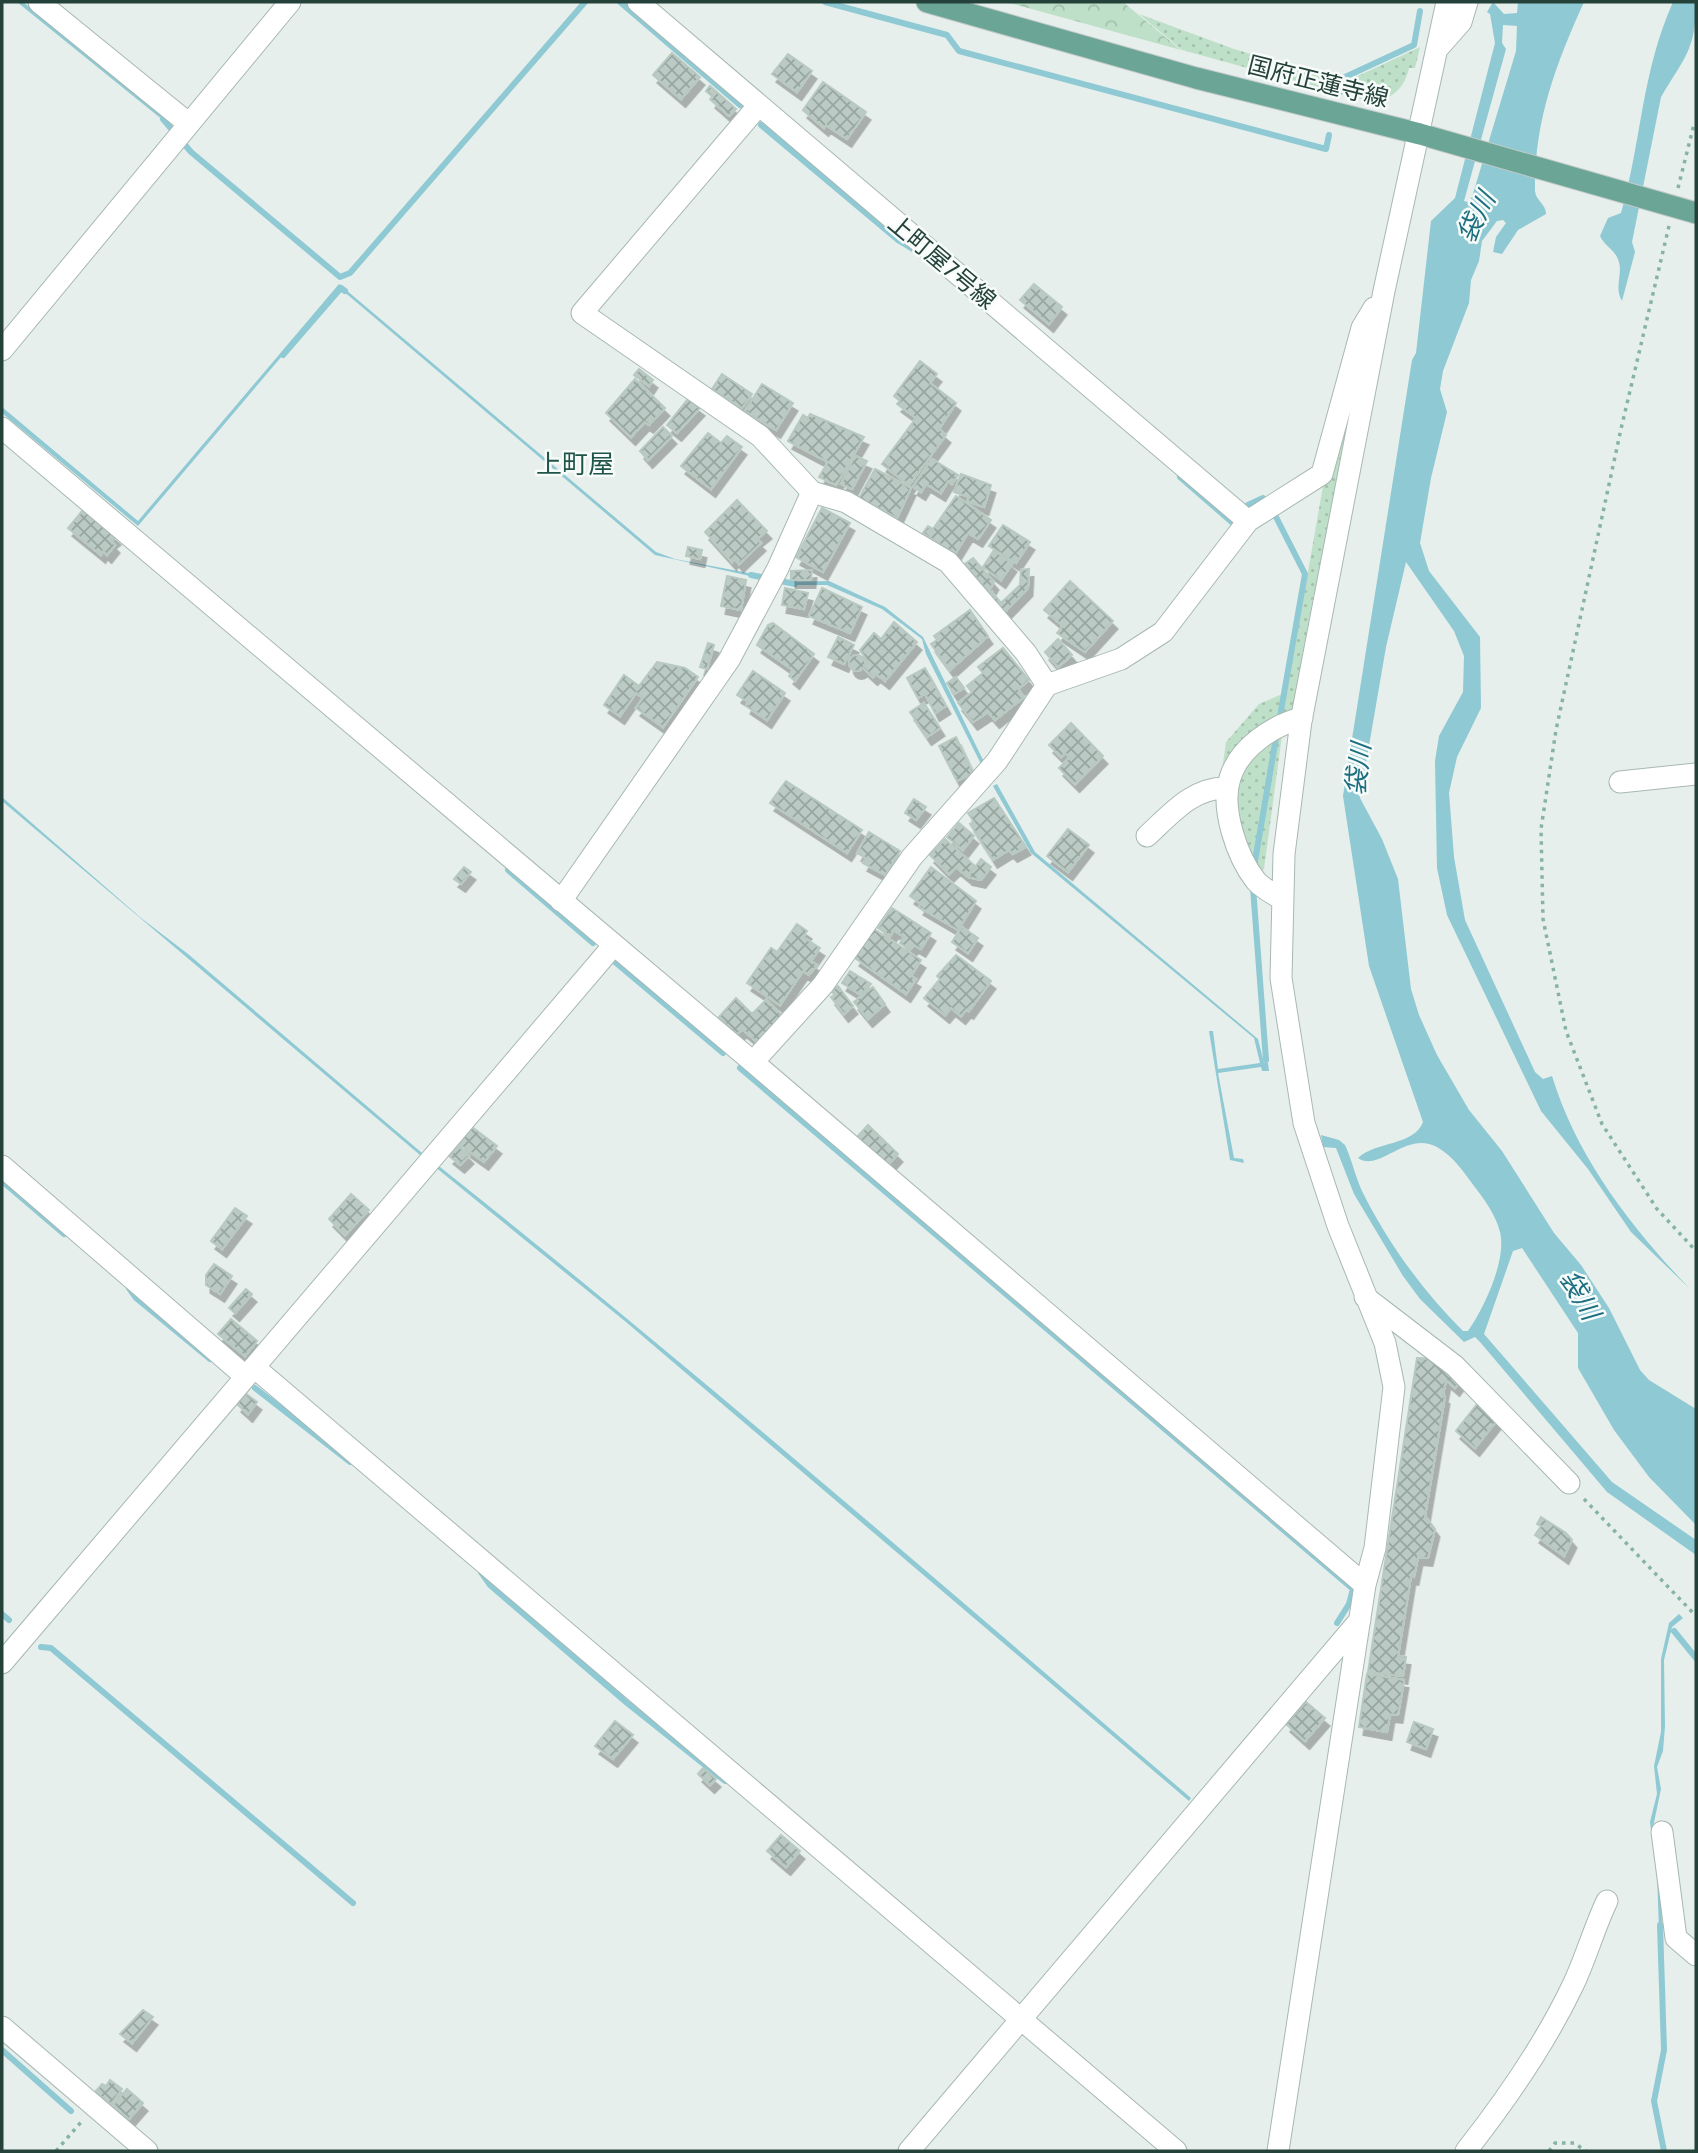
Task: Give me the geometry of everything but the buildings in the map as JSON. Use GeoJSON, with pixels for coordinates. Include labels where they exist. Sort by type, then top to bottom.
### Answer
{"type":"FeatureCollection","features":[{"type":"Feature","properties":{"kind":"main road","name":"国府正蓮寺線"},"geometry":{"type":"LineString","coordinates":[[926,2],[1196,78],[1420,134],[1696,213]]}},
{"type":"Feature","properties":{"kind":"street"},"geometry":{"type":"LineString","coordinates":[[39,2],[189,124]]}},
{"type":"Feature","properties":{"kind":"street"},"geometry":{"type":"LineString","coordinates":[[2,350],[289,2]]}},
{"type":"Feature","properties":{"kind":"street","name":"上町屋7号線"},"geometry":{"type":"LineString","coordinates":[[638,2],[1248,521]]}},
{"type":"Feature","properties":{"kind":"street"},"geometry":{"type":"LineString","coordinates":[[1278,2151],[1365,1585],[1375,1548],[1394,1387],[1385,1342],[1365,1297],[1304,1123],[1281,978],[1284,854],[1302,718],[1384,291],[1447,2]]}},
{"type":"Feature","properties":{"kind":"street"},"geometry":{"type":"LineString","coordinates":[[1437,49],[1461,22],[1467,2]]}},
{"type":"Feature","properties":{"kind":"street"},"geometry":{"type":"LineString","coordinates":[[758,106],[582,313],[760,436],[811,492],[846,502],[948,562],[1026,653],[1047,685]]}},
{"type":"Feature","properties":{"kind":"street"},"geometry":{"type":"LineString","coordinates":[[753,1062],[823,985],[912,857],[997,761],[1047,685],[1121,659],[1163,632],[1248,521],[1322,474],[1362,328],[1384,291]]}},
{"type":"Feature","properties":{"kind":"street"},"geometry":{"type":"LineString","coordinates":[[2,428],[612,946],[753,1062],[1365,1585]]}},
{"type":"Feature","properties":{"kind":"street"},"geometry":{"type":"LineString","coordinates":[[561,901],[729,660],[778,568],[811,492]]}},
{"type":"Feature","properties":{"kind":"street"},"geometry":{"type":"LineString","coordinates":[[1283,900],[1258,883],[1234,844],[1227,788],[1231,774],[1251,747],[1278,724],[1302,718]]}},
{"type":"Feature","properties":{"kind":"street"},"geometry":{"type":"LineString","coordinates":[[1620,782],[1696,774]]}},
{"type":"Feature","properties":{"kind":"street"},"geometry":{"type":"LineString","coordinates":[[1147,835],[1191,797],[1211,788],[1227,788]]}},
{"type":"Feature","properties":{"kind":"street"},"geometry":{"type":"LineString","coordinates":[[2,1663],[612,946]]}},
{"type":"Feature","properties":{"kind":"street"},"geometry":{"type":"LineString","coordinates":[[2,1166],[1022,2018],[1176,2151]]}},
{"type":"Feature","properties":{"kind":"street"},"geometry":{"type":"LineString","coordinates":[[1365,1297],[1455,1366],[1569,1483]]}},
{"type":"Feature","properties":{"kind":"street"},"geometry":{"type":"LineString","coordinates":[[909,2151],[1361,1618]]}},
{"type":"Feature","properties":{"kind":"street"},"geometry":{"type":"LineString","coordinates":[[1662,1832],[1676,1938],[1696,1955]]}},
{"type":"Feature","properties":{"kind":"street"},"geometry":{"type":"LineString","coordinates":[[1466,2151],[1506,2099],[1567,1995],[1607,1901]]}},
{"type":"Feature","properties":{"kind":"street"},"geometry":{"type":"LineString","coordinates":[[2,2027],[147,2151]]}},
{"type":"Feature","properties":{"kind":"path"},"geometry":{"type":"LineString","coordinates":[[1696,125],[1694,124],[1666,203],[1621,429],[1556,730],[1541,828],[1544,919],[1566,1031],[1602,1124],[1657,1209],[1696,1251]]}},
{"type":"Feature","properties":{"kind":"path"},"geometry":{"type":"LineString","coordinates":[[1569,1483],[1696,1616]]}},
{"type":"Feature","properties":{"kind":"path"},"geometry":{"type":"LineString","coordinates":[[56,2151],[95,2106]]}},
{"type":"Feature","properties":{"kind":"path"},"geometry":{"type":"LineString","coordinates":[[1549,2151],[1555,2143],[1574,2143],[1586,2151]]}},
{"type":"Feature","properties":{"kind":"green space"},"geometry":{"type":"Polygon","coordinates":[[[1006,2],[1123,2],[1181,50],[1006,2]]]}},
{"type":"Feature","properties":{"kind":"green space"},"geometry":{"type":"Polygon","coordinates":[[[1139,14],[1234,49],[1345,82],[1420,47],[1415,68],[1409,68],[1401,87],[1386,98],[1372,102],[1182,50],[1139,14]]]}},
{"type":"Feature","properties":{"kind":"green space"},"geometry":{"type":"Polygon","coordinates":[[[1370,333],[1322,579],[1314,593],[1302,657],[1306,676],[1299,710],[1221,778],[1226,742],[1259,704],[1287,692],[1323,486],[1333,473],[1370,333]]]}},
{"type":"Feature","properties":{"kind":"green space"},"geometry":{"type":"Polygon","coordinates":[[[1283,728],[1264,869],[1259,873],[1241,850],[1233,790],[1252,755],[1283,728]]]}},
{"type":"Feature","properties":{"kind":"water"},"geometry":{"type":"Polygon","coordinates":[[[17,2],[23,2],[170,121],[169,125],[17,2]]]}},
{"type":"Feature","properties":{"kind":"water","name":"袋川"},"geometry":{"type":"Polygon","coordinates":[[[1493,2],[1504,14],[1517,13],[1518,2],[1584,2],[1556,71],[1538,141],[1535,191],[1546,214],[1518,230],[1502,254],[1493,252],[1496,237],[1506,223],[1503,220],[1497,221],[1482,241],[1479,261],[1471,280],[1469,303],[1443,371],[1440,389],[1447,412],[1431,478],[1420,543],[1429,571],[1480,637],[1481,708],[1457,757],[1449,793],[1454,857],[1465,920],[1535,1072],[1543,1079],[1552,1076],[1576,1135],[1608,1190],[1647,1241],[1690,1289],[1631,1232],[1588,1169],[1541,1111],[1447,915],[1437,868],[1435,761],[1439,736],[1463,692],[1464,656],[1454,631],[1406,562],[1386,647],[1360,798],[1382,839],[1398,879],[1411,989],[1437,1055],[1469,1110],[1502,1151],[1554,1233],[1581,1265],[1609,1308],[1640,1370],[1649,1380],[1696,1409],[1696,1525],[1649,1477],[1614,1430],[1578,1368],[1578,1333],[1522,1248],[1513,1251],[1484,1334],[1612,1482],[1696,1540],[1696,1555],[1607,1492],[1480,1342],[1475,1337],[1464,1342],[1420,1299],[1403,1276],[1354,1194],[1336,1148],[1323,1147],[1321,1135],[1339,1140],[1345,1145],[1362,1191],[1395,1247],[1434,1299],[1463,1331],[1468,1331],[1493,1283],[1500,1256],[1500,1232],[1496,1219],[1482,1196],[1448,1155],[1426,1143],[1404,1147],[1375,1160],[1358,1158],[1412,1135],[1423,1122],[1369,966],[1343,796],[1412,360],[1416,353],[1431,221],[1455,198],[1495,43],[1490,14],[1487,12],[1493,2]],[[1503,25],[1502,43],[1506,49],[1464,201],[1468,202],[1472,197],[1516,51],[1517,26],[1503,25]]]}},
{"type":"Feature","properties":{"kind":"water"},"geometry":{"type":"Polygon","coordinates":[[[1673,2],[1696,2],[1694,32],[1687,53],[1661,97],[1632,242],[1635,252],[1622,301],[1619,290],[1619,263],[1600,236],[1608,218],[1621,213],[1654,55],[1673,2]]]}},
{"type":"Feature","properties":{"kind":"water"},"geometry":{"type":"Polygon","coordinates":[[[339,284],[656,552],[675,559],[759,575],[759,578],[655,555],[342,290],[338,290],[138,526],[2,413],[2,407],[138,521],[339,284]]]}},
{"type":"Feature","properties":{"kind":"water"},"geometry":{"type":"Polygon","coordinates":[[[829,581],[885,607],[923,637],[984,762],[981,764],[926,654],[922,639],[882,609],[827,585],[786,585],[787,582],[829,581]]]}},
{"type":"Feature","properties":{"kind":"water"},"geometry":{"type":"Polygon","coordinates":[[[997,784],[1035,852],[1258,1039],[1264,1063],[1268,1063],[1269,1071],[1262,1071],[1261,1067],[1218,1073],[1234,1158],[1243,1159],[1244,1163],[1230,1160],[1209,1031],[1213,1031],[1218,1069],[1260,1063],[1254,1038],[1031,853],[993,786],[997,784]]]}},
{"type":"Feature","properties":{"kind":"water"},"geometry":{"type":"Polygon","coordinates":[[[2,797],[141,918],[188,954],[422,1153],[420,1155],[2,801],[2,797]]]}},
{"type":"Feature","properties":{"kind":"water"},"geometry":{"type":"Polygon","coordinates":[[[435,1163],[816,1477],[1191,1798],[1189,1801],[626,1322],[434,1166],[435,1163]]]}},
{"type":"Feature","properties":{"kind":"water"},"geometry":{"type":"Polygon","coordinates":[[[1679,1614],[1683,1618],[1672,1627],[1664,1660],[1665,1726],[1663,1751],[1657,1767],[1661,1789],[1652,1832],[1661,1877],[1662,1931],[1659,1931],[1657,1873],[1650,1822],[1657,1794],[1654,1766],[1661,1732],[1661,1659],[1669,1623],[1679,1614]]]}},
{"type":"Feature","properties":{"kind":"waterway"},"geometry":{"type":"LineString","coordinates":[[163,119],[191,152],[340,277],[350,273],[585,2]]}},
{"type":"Feature","properties":{"kind":"waterway"},"geometry":{"type":"LineString","coordinates":[[620,2],[740,105]]}},
{"type":"Feature","properties":{"kind":"waterway"},"geometry":{"type":"LineString","coordinates":[[825,2],[947,35],[959,51],[1326,149],[1329,135]]}},
{"type":"Feature","properties":{"kind":"waterway"},"geometry":{"type":"LineString","coordinates":[[1340,92],[1343,78],[1414,45],[1420,11]]}},
{"type":"Feature","properties":{"kind":"waterway"},"geometry":{"type":"LineString","coordinates":[[761,125],[898,240],[916,251]]}},
{"type":"Feature","properties":{"kind":"waterway"},"geometry":{"type":"LineString","coordinates":[[283,355],[341,288],[345,291]]}},
{"type":"Feature","properties":{"kind":"waterway"},"geometry":{"type":"LineString","coordinates":[[1180,477],[1234,524]]}},
{"type":"Feature","properties":{"kind":"waterway"},"geometry":{"type":"LineString","coordinates":[[1248,505],[1263,498]]}},
{"type":"Feature","properties":{"kind":"waterway"},"geometry":{"type":"LineString","coordinates":[[1276,517],[1305,574],[1279,722]]}},
{"type":"Feature","properties":{"kind":"waterway"},"geometry":{"type":"LineString","coordinates":[[751,575],[795,584]]}},
{"type":"Feature","properties":{"kind":"waterway"},"geometry":{"type":"LineString","coordinates":[[1254,867],[1277,732]]}},
{"type":"Feature","properties":{"kind":"waterway"},"geometry":{"type":"LineString","coordinates":[[508,870],[593,943]]}},
{"type":"Feature","properties":{"kind":"waterway"},"geometry":{"type":"LineString","coordinates":[[1253,888],[1266,1060]]}},
{"type":"Feature","properties":{"kind":"waterway"},"geometry":{"type":"LineString","coordinates":[[615,962],[723,1053]]}},
{"type":"Feature","properties":{"kind":"waterway"},"geometry":{"type":"LineString","coordinates":[[740,1068],[1353,1589],[1349,1604],[1337,1623]]}},
{"type":"Feature","properties":{"kind":"waterway"},"geometry":{"type":"LineString","coordinates":[[2,1181],[64,1234]]}},
{"type":"Feature","properties":{"kind":"waterway"},"geometry":{"type":"LineString","coordinates":[[129,1288],[136,1298],[210,1359]]}},
{"type":"Feature","properties":{"kind":"waterway"},"geometry":{"type":"LineString","coordinates":[[255,1388],[350,1462]]}},
{"type":"Feature","properties":{"kind":"waterway"},"geometry":{"type":"LineString","coordinates":[[481,1572],[490,1585],[627,1703],[725,1781]]}},
{"type":"Feature","properties":{"kind":"waterway"},"geometry":{"type":"LineString","coordinates":[[2,1614],[9,1620]]}},
{"type":"Feature","properties":{"kind":"waterway"},"geometry":{"type":"LineString","coordinates":[[1674,1631],[1696,1658]]}},
{"type":"Feature","properties":{"kind":"waterway"},"geometry":{"type":"LineString","coordinates":[[41,1647],[51,1648],[353,1903]]}},
{"type":"Feature","properties":{"kind":"waterway"},"geometry":{"type":"LineString","coordinates":[[1660,1925],[1664,2050],[1654,2101],[1664,2151]]}},
{"type":"Feature","properties":{"kind":"waterway"},"geometry":{"type":"LineString","coordinates":[[2,2050],[71,2111]]}},
{"type":"Feature","properties":{"kind":"district","name":"上町屋"},"geometry":{"type":"Point","coordinates":[575,464]}}]}
